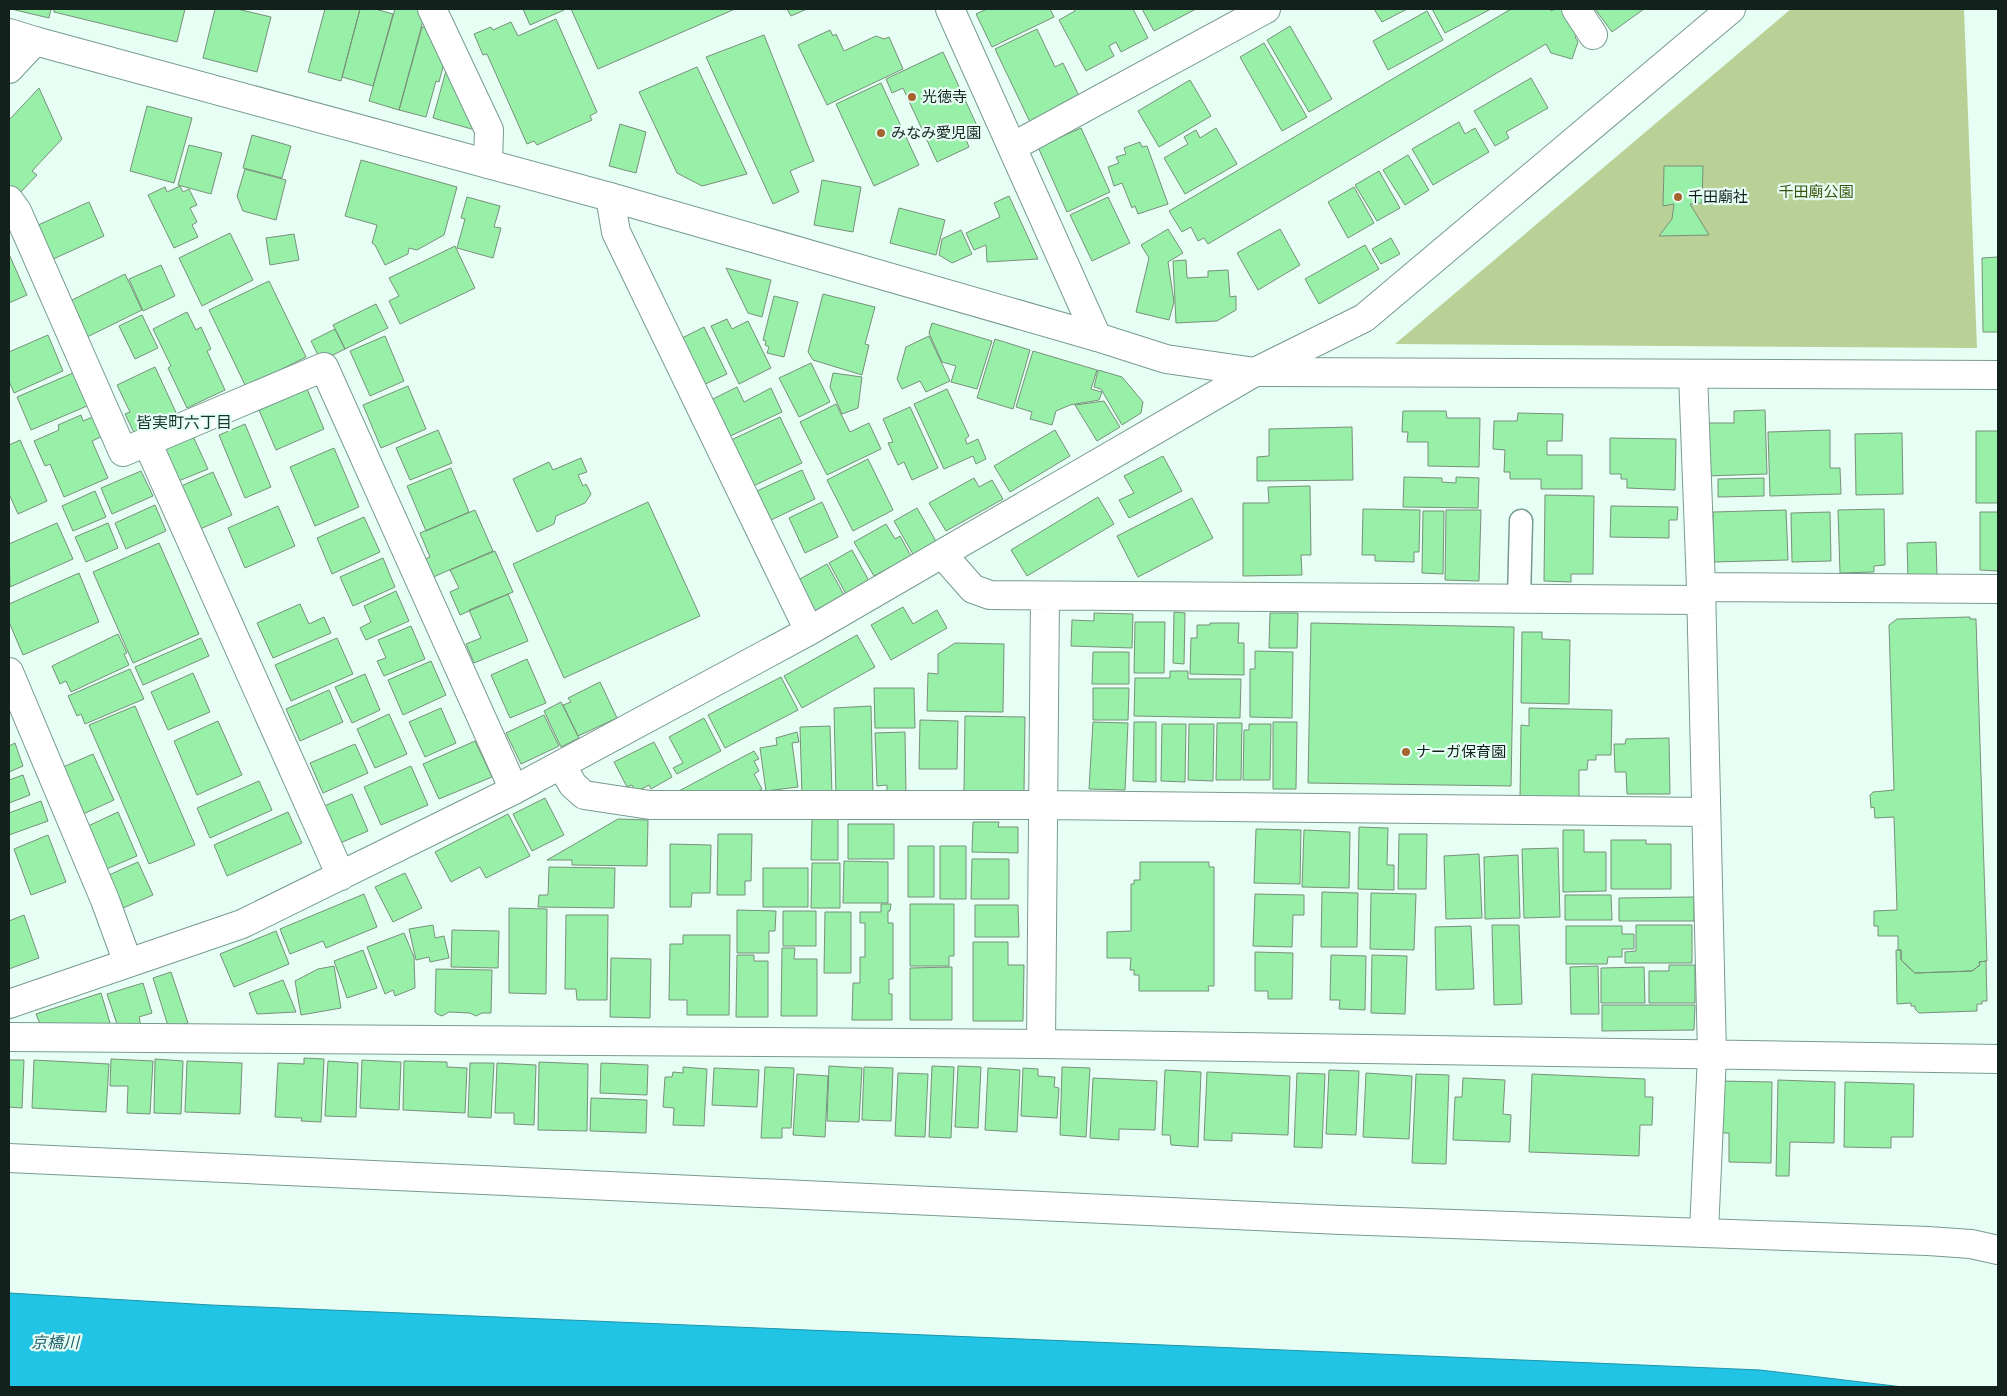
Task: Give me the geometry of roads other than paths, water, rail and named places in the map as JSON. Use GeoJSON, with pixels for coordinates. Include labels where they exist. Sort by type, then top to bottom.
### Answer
{"type":"FeatureCollection","features":[{"type":"Feature","properties":{"kind":"street"},"geometry":{"type":"LineString","coordinates":[[432,9],[489,130],[488,164]]}},
{"type":"Feature","properties":{"kind":"street"},"geometry":{"type":"LineString","coordinates":[[950,9],[1097,337]]}},
{"type":"Feature","properties":{"kind":"street"},"geometry":{"type":"LineString","coordinates":[[1012,147],[1266,9]]}},
{"type":"Feature","properties":{"kind":"street"},"geometry":{"type":"LineString","coordinates":[[1576,9],[1593,35]]}},
{"type":"Feature","properties":{"kind":"street"},"geometry":{"type":"LineString","coordinates":[[9,1004],[242,924],[514,790],[809,631],[1255,372],[1364,318],[1731,9]]}},
{"type":"Feature","properties":{"kind":"street"},"geometry":{"type":"LineString","coordinates":[[9,33],[610,198],[1097,337],[1166,359],[1255,372],[1998,375]]}},
{"type":"Feature","properties":{"kind":"street"},"geometry":{"type":"LineString","coordinates":[[9,69],[35,41]]}},
{"type":"Feature","properties":{"kind":"street"},"geometry":{"type":"LineString","coordinates":[[610,198],[616,232],[809,631]]}},
{"type":"Feature","properties":{"kind":"street"},"geometry":{"type":"LineString","coordinates":[[9,200],[17,211],[123,452],[324,367],[514,790]]}},
{"type":"Feature","properties":{"kind":"street"},"geometry":{"type":"LineString","coordinates":[[1693,374],[1701,594],[1712,1055],[1704,1232]]}},
{"type":"Feature","properties":{"kind":"street"},"geometry":{"type":"LineString","coordinates":[[148,442],[341,876]]}},
{"type":"Feature","properties":{"kind":"street"},"geometry":{"type":"LineString","coordinates":[[942,554],[972,589],[990,596],[1519,599],[1998,589]]}},
{"type":"Feature","properties":{"kind":"street"},"geometry":{"type":"LineString","coordinates":[[1041,1044],[1045,596]]}},
{"type":"Feature","properties":{"kind":"street"},"geometry":{"type":"LineString","coordinates":[[9,672],[105,900],[128,963]]}},
{"type":"Feature","properties":{"kind":"street"},"geometry":{"type":"LineString","coordinates":[[561,765],[573,785],[584,795],[650,805],[1043,805],[1706,812]]}},
{"type":"Feature","properties":{"kind":"street"},"geometry":{"type":"LineString","coordinates":[[9,1037],[1041,1044],[1998,1059]]}},
{"type":"Feature","properties":{"kind":"street"},"geometry":{"type":"LineString","coordinates":[[9,1158],[1341,1220],[1704,1232],[1971,1244],[1998,1250]]}},
{"type":"Feature","properties":{"kind":"lane"},"geometry":{"type":"LineString","coordinates":[[1519,599],[1521,521]]}},
{"type":"Feature","properties":{"kind":"water","name":"京橋川"},"geometry":{"type":"Polygon","coordinates":[[[9,1293],[211,1305],[1760,1370],[1903,1387],[9,1387],[9,1293]]]}},
{"type":"Feature","properties":{"kind":"place","name":"光徳寺"},"geometry":{"type":"Point","coordinates":[912,97]}},
{"type":"Feature","properties":{"kind":"place","name":"みなみ愛児園"},"geometry":{"type":"Point","coordinates":[881,133]}},
{"type":"Feature","properties":{"kind":"place","name":"千田廟社"},"geometry":{"type":"Point","coordinates":[1678,197]}},
{"type":"Feature","properties":{"kind":"place","name":"ナーガ保育園"},"geometry":{"type":"Point","coordinates":[1406,752]}},
{"type":"Feature","properties":{"kind":"district","name":"皆実町六丁目"},"geometry":{"type":"Point","coordinates":[184,422]}},
{"type":"Feature","properties":{"kind":"park label","name":"千田廟公園"},"geometry":{"type":"Point","coordinates":[1816,192]}}]}
